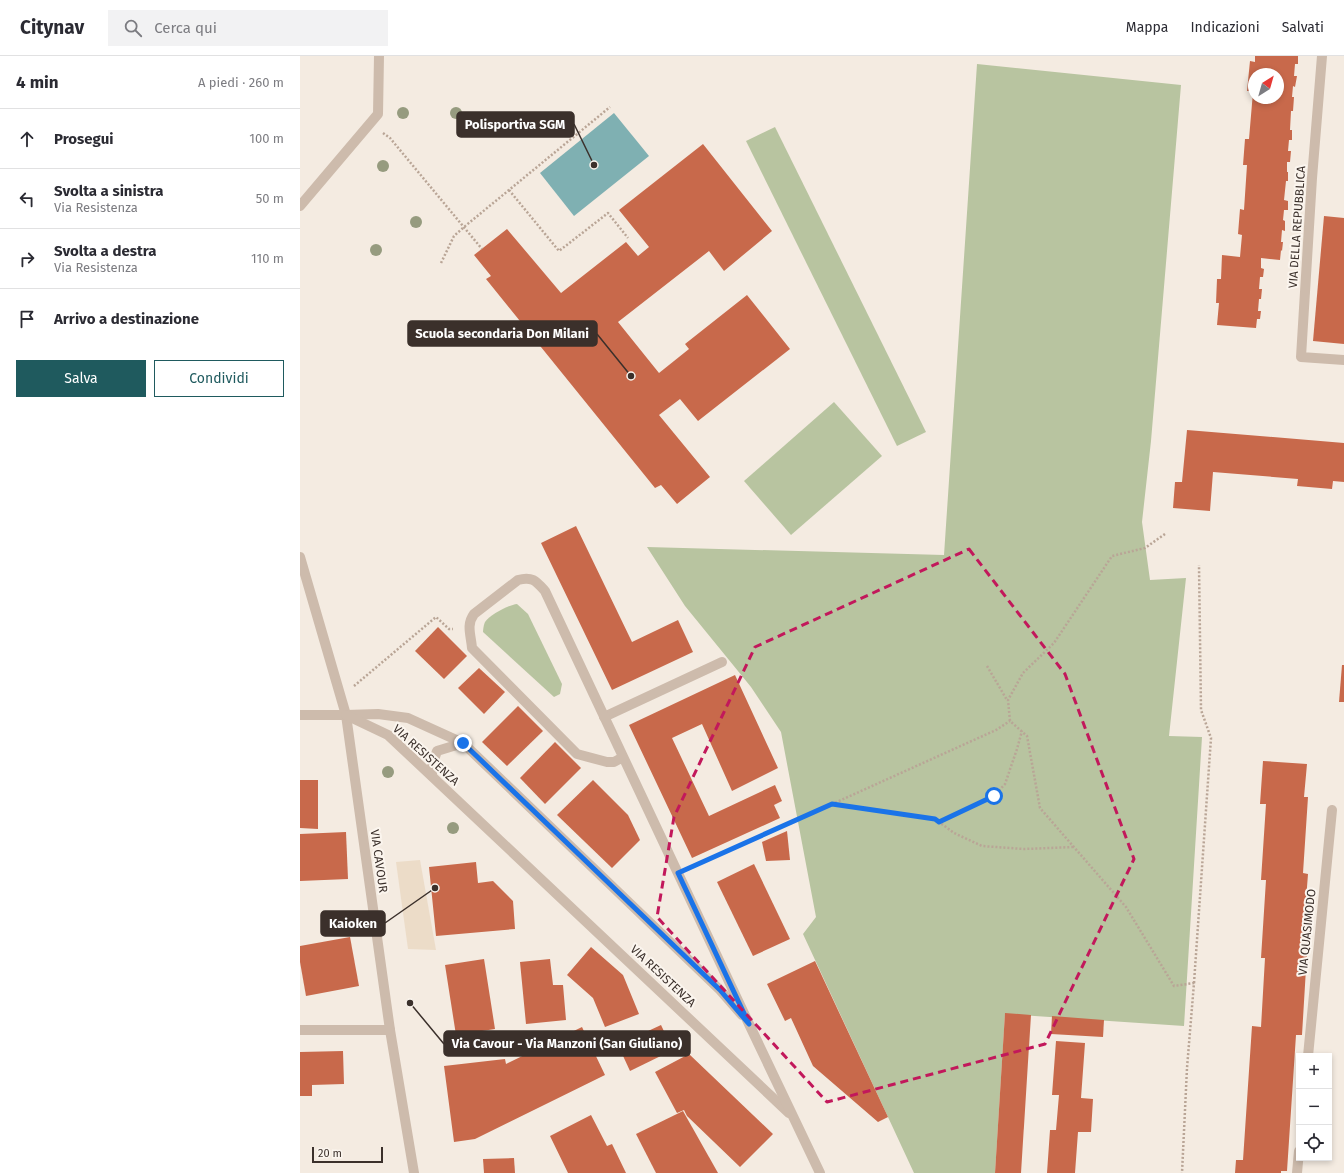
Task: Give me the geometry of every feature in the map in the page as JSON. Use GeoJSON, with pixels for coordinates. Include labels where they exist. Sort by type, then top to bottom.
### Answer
{"type":"FeatureCollection","features":[{"type":"Feature","properties":{"kind":"street"},"geometry":{"type":"LineString","coordinates":[[300,206],[378,114],[379,56]]}},
{"type":"Feature","properties":{"kind":"street","name":"VIA DELLA REPUBBLICA"},"geometry":{"type":"LineString","coordinates":[[1322,56],[1312,178],[1301,357],[1344,360]]}},
{"type":"Feature","properties":{"kind":"street","name":"VIA CAVOUR"},"geometry":{"type":"LineString","coordinates":[[300,557],[346,715],[390,1030],[414,1173]]}},
{"type":"Feature","properties":{"kind":"street","name":"VIA RESISTENZA"},"geometry":{"type":"LineString","coordinates":[[469,628],[470,620],[474,614],[518,580],[525,578],[532,579],[544,591],[820,1173]]}},
{"type":"Feature","properties":{"kind":"street"},"geometry":{"type":"LineString","coordinates":[[469,628],[472,636],[472,648],[577,754],[607,762],[614,762],[623,757]]}},
{"type":"Feature","properties":{"kind":"street"},"geometry":{"type":"LineString","coordinates":[[604,717],[722,662]]}},
{"type":"Feature","properties":{"kind":"street","name":"VIA RESISTENZA"},"geometry":{"type":"LineString","coordinates":[[346,715],[378,714],[408,718],[463,743],[720,990],[749,1024]]}},
{"type":"Feature","properties":{"kind":"street"},"geometry":{"type":"LineString","coordinates":[[300,715],[346,715]]}},
{"type":"Feature","properties":{"kind":"street","name":"VIA RESISTENZA"},"geometry":{"type":"LineString","coordinates":[[346,715],[388,735],[794,1118]]}},
{"type":"Feature","properties":{"kind":"street"},"geometry":{"type":"LineString","coordinates":[[432,776],[432,766],[437,751],[463,743]]}},
{"type":"Feature","properties":{"kind":"street","name":"VIA QUASIMODO"},"geometry":{"type":"LineString","coordinates":[[1308,1053],[1332,810]]}},
{"type":"Feature","properties":{"kind":"street"},"geometry":{"type":"LineString","coordinates":[[300,1030],[390,1030]]}},
{"type":"Feature","properties":{"kind":"street"},"geometry":{"type":"LineString","coordinates":[[1297,1173],[1298,1161]]}},
{"type":"Feature","properties":{"kind":"path"},"geometry":{"type":"LineString","coordinates":[[441,263],[454,236],[610,107]]}},
{"type":"Feature","properties":{"kind":"path"},"geometry":{"type":"LineString","coordinates":[[370,123],[390,138],[482,249]]}},
{"type":"Feature","properties":{"kind":"path"},"geometry":{"type":"LineString","coordinates":[[509,190],[559,251],[608,213],[628,238]]}},
{"type":"Feature","properties":{"kind":"path"},"geometry":{"type":"LineString","coordinates":[[1008,700],[1023,673],[1054,643],[1112,556],[1145,548],[1165,534]]}},
{"type":"Feature","properties":{"kind":"path"},"geometry":{"type":"LineString","coordinates":[[1182,1173],[1187,1068],[1210,738],[1201,710],[1199,565]]}},
{"type":"Feature","properties":{"kind":"path"},"geometry":{"type":"LineString","coordinates":[[341,698],[436,617],[449,630],[469,628]]}},
{"type":"Feature","properties":{"kind":"path"},"geometry":{"type":"LineString","coordinates":[[987,666],[1008,700],[1010,721],[1028,736],[1040,808],[1126,907],[1174,986],[1194,983]]}},
{"type":"Feature","properties":{"kind":"path"},"geometry":{"type":"LineString","coordinates":[[678,873],[996,730],[1010,721]]}},
{"type":"Feature","properties":{"kind":"path"},"geometry":{"type":"LineString","coordinates":[[939,822],[994,796],[1005,784],[1022,731]]}},
{"type":"Feature","properties":{"kind":"path"},"geometry":{"type":"LineString","coordinates":[[832,804],[935,819],[954,833],[982,846],[1024,849],[1074,847]]}},
{"type":"Feature","properties":{"kind":"highlighted area"},"geometry":{"type":"Polygon","coordinates":[[[969,549],[1065,674],[1134,859],[1045,1044],[827,1102],[657,917],[674,817],[755,647],[969,549]]]}},
{"type":"Feature","properties":{"kind":"green space"},"geometry":{"type":"Polygon","coordinates":[[[977,64],[1181,85],[1151,441],[1142,522],[1150,580],[1186,578],[1169,736],[1202,737],[1184,1026],[1005,1014],[995,1173],[914,1173],[803,934],[816,917],[781,732],[751,687],[685,606],[647,547],[944,555],[977,64]]]}},
{"type":"Feature","properties":{"kind":"green space"},"geometry":{"type":"Polygon","coordinates":[[[775,127],[926,432],[897,446],[746,141],[775,127]]]}},
{"type":"Feature","properties":{"kind":"green space"},"geometry":{"type":"Polygon","coordinates":[[[834,402],[882,456],[791,535],[744,481],[834,402]]]}},
{"type":"Feature","properties":{"kind":"green space"},"geometry":{"type":"Polygon","coordinates":[[[517,604],[528,614],[562,684],[560,694],[554,697],[483,632],[485,622],[491,616],[504,608],[517,604]]]}},
{"type":"Feature","properties":{"kind":"shaded area"},"geometry":{"type":"Polygon","coordinates":[[[420,860],[436,950],[408,949],[396,862],[420,860]]]}},
{"type":"Feature","properties":{"kind":"water"},"geometry":{"type":"Polygon","coordinates":[[[614,113],[649,156],[574,216],[540,173],[614,113]]]}},
{"type":"Feature","properties":{"kind":"building"},"geometry":{"type":"Polygon","coordinates":[[[1255,56],[1298,56],[1298,64],[1295,64],[1294,76],[1297,76],[1295,87],[1293,86],[1292,97],[1294,97],[1293,111],[1291,111],[1290,130],[1292,130],[1292,140],[1289,140],[1288,151],[1291,151],[1290,162],[1287,162],[1288,181],[1286,181],[1284,200],[1288,201],[1288,210],[1284,210],[1283,220],[1285,221],[1285,231],[1282,230],[1282,251],[1281,250],[1280,260],[1261,258],[1261,268],[1264,269],[1263,277],[1260,277],[1259,289],[1262,289],[1258,311],[1261,311],[1260,319],[1257,319],[1256,328],[1217,325],[1219,303],[1216,303],[1217,279],[1221,279],[1222,255],[1240,257],[1242,235],[1238,234],[1240,209],[1244,210],[1247,165],[1243,165],[1245,139],[1249,139],[1252,104],[1284,104],[1284,68],[1249,68],[1250,61],[1255,62],[1255,56]]]}},
{"type":"Feature","properties":{"kind":"building"},"geometry":{"type":"Polygon","coordinates":[[[703,144],[772,231],[724,271],[709,251],[618,322],[659,373],[689,349],[685,344],[747,295],[790,349],[698,421],[680,399],[659,415],[710,477],[677,504],[661,485],[655,488],[486,279],[491,276],[474,255],[507,229],[561,293],[626,242],[638,256],[649,247],[619,210],[703,144]]]}},
{"type":"Feature","properties":{"kind":"building"},"geometry":{"type":"Polygon","coordinates":[[[1324,216],[1344,218],[1344,344],[1313,341],[1324,216]]]}},
{"type":"Feature","properties":{"kind":"building"},"geometry":{"type":"Polygon","coordinates":[[[1187,430],[1344,443],[1344,482],[1333,481],[1332,489],[1297,486],[1298,479],[1213,472],[1210,511],[1173,508],[1175,482],[1182,482],[1187,430]]]}},
{"type":"Feature","properties":{"kind":"building"},"geometry":{"type":"Polygon","coordinates":[[[576,526],[632,642],[678,620],[693,652],[612,690],[541,543],[576,526]]]}},
{"type":"Feature","properties":{"kind":"building"},"geometry":{"type":"Polygon","coordinates":[[[438,627],[467,656],[444,679],[415,651],[438,627]]]}},
{"type":"Feature","properties":{"kind":"building"},"geometry":{"type":"Polygon","coordinates":[[[1342,665],[1344,665],[1344,702],[1339,702],[1342,665]]]}},
{"type":"Feature","properties":{"kind":"building"},"geometry":{"type":"Polygon","coordinates":[[[479,668],[505,692],[484,714],[458,688],[479,668]]]}},
{"type":"Feature","properties":{"kind":"building"},"geometry":{"type":"Polygon","coordinates":[[[735,675],[778,768],[732,791],[702,724],[672,738],[709,816],[775,785],[782,801],[774,805],[780,818],[692,858],[629,725],[735,675]]]}},
{"type":"Feature","properties":{"kind":"building"},"geometry":{"type":"Polygon","coordinates":[[[518,706],[543,731],[507,766],[482,742],[518,706]]]}},
{"type":"Feature","properties":{"kind":"building"},"geometry":{"type":"Polygon","coordinates":[[[555,742],[581,768],[545,804],[520,778],[555,742]]]}},
{"type":"Feature","properties":{"kind":"building"},"geometry":{"type":"Polygon","coordinates":[[[1263,761],[1307,764],[1304,797],[1308,797],[1303,873],[1308,874],[1302,952],[1307,952],[1302,1035],[1296,1035],[1287,1171],[1281,1171],[1281,1173],[1235,1173],[1236,1160],[1243,1160],[1252,1026],[1261,1027],[1265,958],[1261,958],[1266,880],[1261,880],[1266,804],[1260,804],[1263,761]]]}},
{"type":"Feature","properties":{"kind":"building"},"geometry":{"type":"Polygon","coordinates":[[[300,780],[318,780],[318,829],[300,828],[300,780]]]}},
{"type":"Feature","properties":{"kind":"building"},"geometry":{"type":"Polygon","coordinates":[[[593,780],[628,815],[640,840],[612,868],[557,815],[593,780]]]}},
{"type":"Feature","properties":{"kind":"building"},"geometry":{"type":"Polygon","coordinates":[[[787,831],[790,860],[766,861],[762,842],[787,831]]]}},
{"type":"Feature","properties":{"kind":"building"},"geometry":{"type":"Polygon","coordinates":[[[346,832],[348,879],[300,881],[300,834],[346,832]]]}},
{"type":"Feature","properties":{"kind":"building"},"geometry":{"type":"Polygon","coordinates":[[[476,862],[478,883],[493,881],[513,901],[515,929],[436,936],[429,867],[476,862]]]}},
{"type":"Feature","properties":{"kind":"building"},"geometry":{"type":"Polygon","coordinates":[[[754,864],[790,939],[753,956],[717,882],[754,864]]]}},
{"type":"Feature","properties":{"kind":"building"},"geometry":{"type":"Polygon","coordinates":[[[350,937],[359,986],[306,996],[300,962],[300,946],[350,937]]]}},
{"type":"Feature","properties":{"kind":"building"},"geometry":{"type":"Polygon","coordinates":[[[591,947],[623,975],[639,1014],[605,1027],[593,998],[567,975],[591,947]]]}},
{"type":"Feature","properties":{"kind":"building"},"geometry":{"type":"Polygon","coordinates":[[[484,959],[495,1029],[456,1035],[445,965],[484,959]]]}},
{"type":"Feature","properties":{"kind":"building"},"geometry":{"type":"Polygon","coordinates":[[[550,959],[553,985],[563,985],[566,1020],[526,1024],[520,962],[550,959]]]}},
{"type":"Feature","properties":{"kind":"building"},"geometry":{"type":"Polygon","coordinates":[[[815,961],[888,1117],[878,1122],[813,1066],[791,1018],[785,1021],[767,984],[815,961]]]}},
{"type":"Feature","properties":{"kind":"building"},"geometry":{"type":"Polygon","coordinates":[[[1005,1013],[1031,1015],[1021,1173],[995,1173],[1005,1013]]]}},
{"type":"Feature","properties":{"kind":"building"},"geometry":{"type":"Polygon","coordinates":[[[1052,1016],[1104,1020],[1103,1037],[1051,1034],[1052,1016]]]}},
{"type":"Feature","properties":{"kind":"building"},"geometry":{"type":"Polygon","coordinates":[[[661,1025],[673,1050],[630,1071],[618,1045],[661,1025]]]}},
{"type":"Feature","properties":{"kind":"building"},"geometry":{"type":"Polygon","coordinates":[[[582,1027],[605,1075],[475,1139],[454,1142],[444,1066],[505,1059],[506,1064],[582,1027]]]}},
{"type":"Feature","properties":{"kind":"building"},"geometry":{"type":"Polygon","coordinates":[[[1056,1041],[1085,1043],[1081,1098],[1093,1099],[1091,1132],[1078,1132],[1075,1173],[1047,1173],[1050,1130],[1056,1130],[1059,1095],[1052,1095],[1056,1041]]]}},
{"type":"Feature","properties":{"kind":"building"},"geometry":{"type":"Polygon","coordinates":[[[343,1051],[344,1084],[312,1085],[312,1096],[300,1096],[300,1052],[343,1051]]]}},
{"type":"Feature","properties":{"kind":"building"},"geometry":{"type":"Polygon","coordinates":[[[689,1054],[773,1134],[740,1167],[687,1116],[684,1110],[677,1113],[655,1072],[689,1054]]]}},
{"type":"Feature","properties":{"kind":"building"},"geometry":{"type":"Polygon","coordinates":[[[683,1111],[718,1173],[656,1173],[636,1134],[683,1111]]]}},
{"type":"Feature","properties":{"kind":"building"},"geometry":{"type":"Polygon","coordinates":[[[591,1115],[607,1146],[612,1144],[626,1173],[568,1173],[550,1136],[591,1115]]]}},
{"type":"Feature","properties":{"kind":"building"},"geometry":{"type":"Polygon","coordinates":[[[514,1158],[515,1173],[484,1173],[483,1159],[514,1158]]]}},
{"type":"Feature","properties":{"kind":"place","name":"Polisportiva SGM"},"geometry":{"type":"Point","coordinates":[594,165]}},
{"type":"Feature","properties":{"kind":"place","name":"Scuola secondaria Don Milani"},"geometry":{"type":"Point","coordinates":[631,376]}},
{"type":"Feature","properties":{"kind":"place","name":"Kaioken"},"geometry":{"type":"Point","coordinates":[435,888]}},
{"type":"Feature","properties":{"kind":"place","name":"Via Cavour - Via Manzoni (San Giuliano)"},"geometry":{"type":"Point","coordinates":[410,1003]}},
{"type":"Feature","properties":{"kind":"route"},"geometry":{"type":"LineString","coordinates":[[463,743],[720,990],[749,1024],[678,873],[832,804],[935,819],[939,822],[994,796]]}}]}
